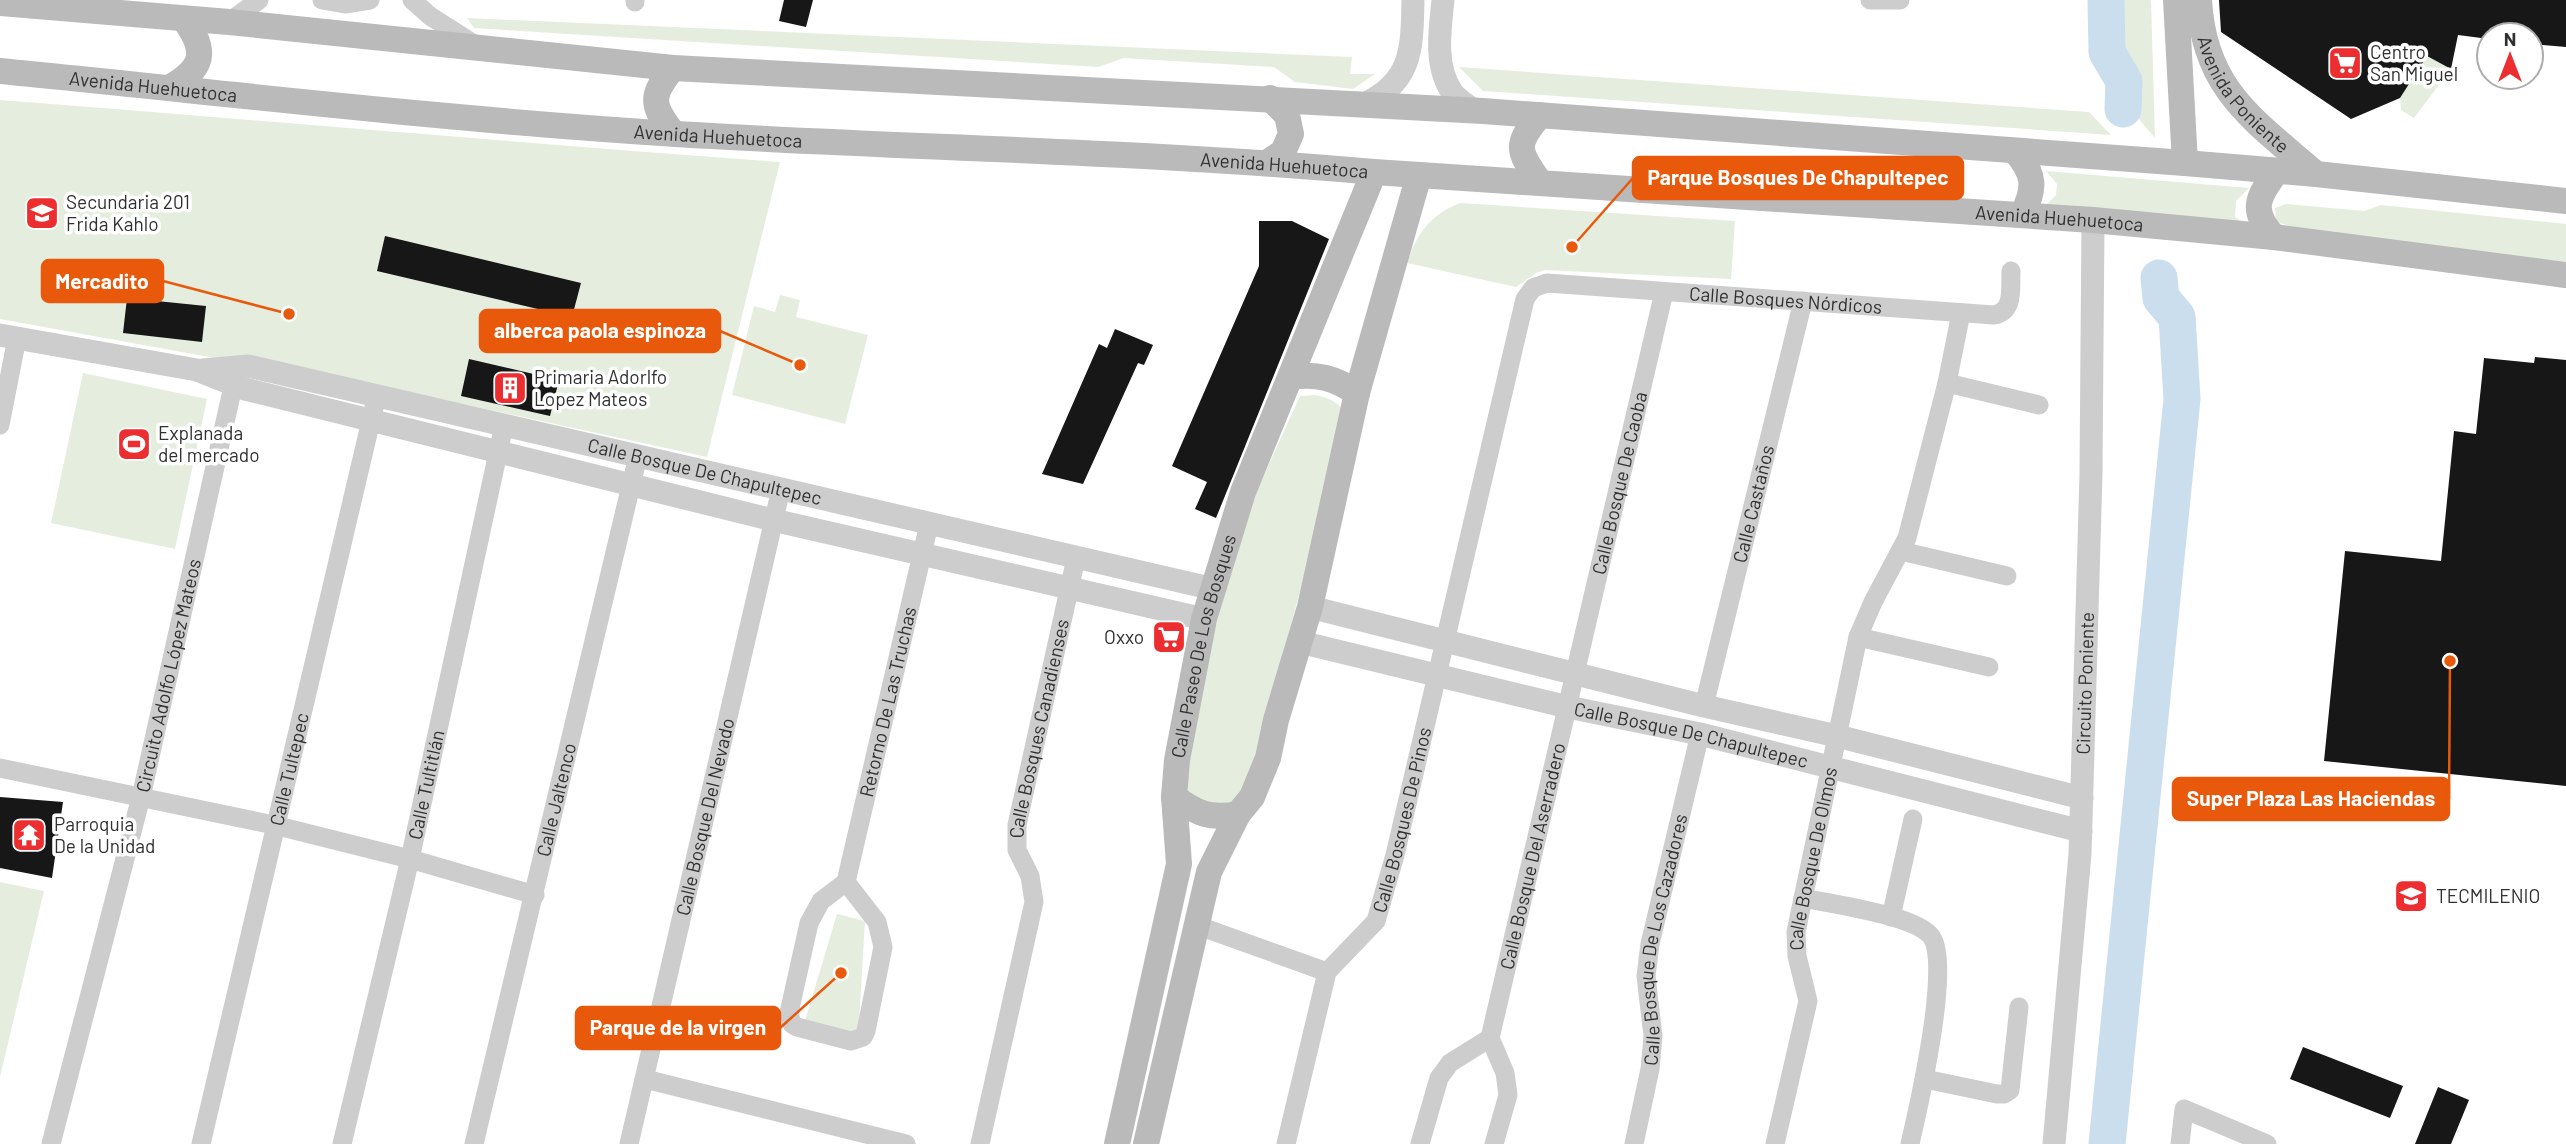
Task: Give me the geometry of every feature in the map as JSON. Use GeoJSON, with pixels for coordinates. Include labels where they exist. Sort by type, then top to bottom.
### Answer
{"type":"FeatureCollection","features":[{"type":"Feature","properties":{"kind":"main road","name":"Avenida Poniente"},"geometry":{"type":"LineString","coordinates":[[2176,0],[2185,163]]}},
{"type":"Feature","properties":{"kind":"main road","name":"Avenida Poniente"},"geometry":{"type":"LineString","coordinates":[[2199,0],[2202,33],[2220,78],[2239,106],[2316,174]]}},
{"type":"Feature","properties":{"kind":"main road"},"geometry":{"type":"LineString","coordinates":[[0,3],[478,46],[673,68],[1473,110],[2185,163],[2566,201]]}},
{"type":"Feature","properties":{"kind":"main road"},"geometry":{"type":"LineString","coordinates":[[169,88],[188,77],[195,69],[199,50],[195,34],[184,19]]}},
{"type":"Feature","properties":{"kind":"main road"},"geometry":{"type":"LineString","coordinates":[[673,68],[658,86],[655,98],[657,113],[673,134]]}},
{"type":"Feature","properties":{"kind":"main road","name":"Avenida Huehuetoca"},"geometry":{"type":"LineString","coordinates":[[0,71],[394,112],[673,134],[1268,162],[1374,172],[2093,220],[2274,237],[2566,275]]}},
{"type":"Feature","properties":{"kind":"main road"},"geometry":{"type":"LineString","coordinates":[[1268,162],[1283,152],[1291,135],[1287,115],[1270,98]]}},
{"type":"Feature","properties":{"kind":"main road"},"geometry":{"type":"LineString","coordinates":[[1539,181],[1523,159],[1520,146],[1524,135],[1540,115]]}},
{"type":"Feature","properties":{"kind":"main road"},"geometry":{"type":"LineString","coordinates":[[2015,151],[2027,164],[2032,181],[2030,199],[2022,215]]}},
{"type":"Feature","properties":{"kind":"main road"},"geometry":{"type":"LineString","coordinates":[[2274,237],[2262,224],[2258,207],[2262,191],[2277,171]]}},
{"type":"Feature","properties":{"kind":"main road","name":"Calle Paseo De Los Bosques"},"geometry":{"type":"LineString","coordinates":[[1117,1144],[1179,864],[1174,797],[1177,760],[1204,619],[1243,492],[1374,172]]}},
{"type":"Feature","properties":{"kind":"main road"},"geometry":{"type":"LineString","coordinates":[[1146,1144],[1209,872],[1238,814],[1252,797],[1268,758],[1276,720],[1310,607],[1357,393],[1419,175]]}},
{"type":"Feature","properties":{"kind":"main road"},"geometry":{"type":"LineString","coordinates":[[1291,377],[1326,377],[1343,383],[1357,393]]}},
{"type":"Feature","properties":{"kind":"main road"},"geometry":{"type":"LineString","coordinates":[[1174,797],[1195,812],[1219,817],[1238,814]]}},
{"type":"Feature","properties":{"kind":"street"},"geometry":{"type":"LineString","coordinates":[[229,22],[259,0]]}},
{"type":"Feature","properties":{"kind":"street"},"geometry":{"type":"LineString","coordinates":[[322,0],[345,5],[370,0]]}},
{"type":"Feature","properties":{"kind":"street"},"geometry":{"type":"LineString","coordinates":[[412,0],[430,16],[478,46]]}},
{"type":"Feature","properties":{"kind":"street"},"geometry":{"type":"LineString","coordinates":[[1364,104],[1389,90],[1406,69],[1412,41],[1413,0]]}},
{"type":"Feature","properties":{"kind":"street"},"geometry":{"type":"LineString","coordinates":[[1443,0],[1439,40],[1443,71],[1453,92],[1473,110]]}},
{"type":"Feature","properties":{"kind":"street"},"geometry":{"type":"LineString","coordinates":[[1870,0],[1900,0]]}},
{"type":"Feature","properties":{"kind":"street","name":"Circuito Poniente"},"geometry":{"type":"LineString","coordinates":[[2054,1144],[2081,831],[2091,473],[2093,220]]}},
{"type":"Feature","properties":{"kind":"street","name":"Calle Bosques Nórdicos"},"geometry":{"type":"LineString","coordinates":[[1445,641],[1525,299],[1533,288],[1547,283],[1994,315],[2004,311],[2010,301],[2011,271]]}},
{"type":"Feature","properties":{"kind":"street","name":"Calle Bosque De Caoba"},"geometry":{"type":"LineString","coordinates":[[1576,674],[1664,292]]}},
{"type":"Feature","properties":{"kind":"street","name":"Calle Castaños"},"geometry":{"type":"LineString","coordinates":[[1704,706],[1802,301]]}},
{"type":"Feature","properties":{"kind":"street"},"geometry":{"type":"LineString","coordinates":[[1837,736],[1858,637],[1873,602],[1901,551],[1913,520],[1947,383],[1961,313]]}},
{"type":"Feature","properties":{"kind":"street"},"geometry":{"type":"LineString","coordinates":[[0,425],[8,336]]}},
{"type":"Feature","properties":{"kind":"street","name":"Calle Bosque De Chapultepec"},"geometry":{"type":"LineString","coordinates":[[8,336],[236,376],[370,419],[631,485],[1204,619]]}},
{"type":"Feature","properties":{"kind":"street","name":"Calle Bosque De Chapultepec"},"geometry":{"type":"LineString","coordinates":[[236,376],[248,366],[1214,589]]}},
{"type":"Feature","properties":{"kind":"street","name":"Circuito Adolfo López Mateos"},"geometry":{"type":"LineString","coordinates":[[51,1144],[141,797],[236,376]]}},
{"type":"Feature","properties":{"kind":"street"},"geometry":{"type":"LineString","coordinates":[[1947,383],[2039,405]]}},
{"type":"Feature","properties":{"kind":"street","name":"Calle Tultepec"},"geometry":{"type":"LineString","coordinates":[[201,1144],[377,395]]}},
{"type":"Feature","properties":{"kind":"street","name":"Calle Tultitlán"},"geometry":{"type":"LineString","coordinates":[[342,1144],[410,859],[504,425]]}},
{"type":"Feature","properties":{"kind":"street","name":"Calle Jaltenco"},"geometry":{"type":"LineString","coordinates":[[474,1144],[638,456]]}},
{"type":"Feature","properties":{"kind":"street","name":"Calle Bosque Del Nevado"},"geometry":{"type":"LineString","coordinates":[[629,1144],[780,489]]}},
{"type":"Feature","properties":{"kind":"street","name":"Retorno De Las Truchas"},"geometry":{"type":"LineString","coordinates":[[846,881],[929,524]]}},
{"type":"Feature","properties":{"kind":"street"},"geometry":{"type":"LineString","coordinates":[[1901,551],[2007,576]]}},
{"type":"Feature","properties":{"kind":"street","name":"Calle Bosques Canadienses"},"geometry":{"type":"LineString","coordinates":[[979,1144],[1034,902],[1030,876],[1017,850],[1017,825],[1076,558]]}},
{"type":"Feature","properties":{"kind":"street","name":"Calle Bosque De Chapultepec"},"geometry":{"type":"LineString","coordinates":[[1310,607],[2082,798]]}},
{"type":"Feature","properties":{"kind":"street"},"geometry":{"type":"LineString","coordinates":[[1858,637],[1989,667]]}},
{"type":"Feature","properties":{"kind":"street","name":"Calle Bosques De Pinos"},"geometry":{"type":"LineString","coordinates":[[1327,972],[1376,921],[1395,855],[1445,641]]}},
{"type":"Feature","properties":{"kind":"street","name":"Calle Bosque De Chapultepec"},"geometry":{"type":"LineString","coordinates":[[1300,642],[1568,707],[1700,734],[2081,831]]}},
{"type":"Feature","properties":{"kind":"street","name":"Calle Bosque Del Aserradero"},"geometry":{"type":"LineString","coordinates":[[1490,1038],[1576,674]]}},
{"type":"Feature","properties":{"kind":"street","name":"Calle Bosque De Los Cazadores"},"geometry":{"type":"LineString","coordinates":[[1634,1144],[1650,1069],[1653,1036],[1646,976],[1650,944],[1700,734]]}},
{"type":"Feature","properties":{"kind":"street","name":"Calle Bosque De Olmos"},"geometry":{"type":"LineString","coordinates":[[1775,1144],[1808,1001],[1797,956],[1797,932],[1837,736]]}},
{"type":"Feature","properties":{"kind":"street"},"geometry":{"type":"LineString","coordinates":[[0,768],[274,825],[410,859],[535,895]]}},
{"type":"Feature","properties":{"kind":"street"},"geometry":{"type":"LineString","coordinates":[[1891,917],[1913,819]]}},
{"type":"Feature","properties":{"kind":"street"},"geometry":{"type":"LineString","coordinates":[[846,881],[877,922],[883,947],[866,1031],[863,1037],[851,1041],[797,1027],[792,1024],[789,1013],[809,923],[821,901],[846,881]]}},
{"type":"Feature","properties":{"kind":"street"},"geometry":{"type":"LineString","coordinates":[[1803,898],[1913,923],[1932,936],[1940,963],[1925,1079],[1910,1144]]}},
{"type":"Feature","properties":{"kind":"street"},"geometry":{"type":"LineString","coordinates":[[1196,925],[1327,972],[1286,1144]]}},
{"type":"Feature","properties":{"kind":"street"},"geometry":{"type":"LineString","coordinates":[[1925,1079],[1997,1094],[2010,1090],[2020,1007]]}},
{"type":"Feature","properties":{"kind":"street"},"geometry":{"type":"LineString","coordinates":[[1420,1144],[1439,1079],[1450,1063],[1490,1038],[1505,1073],[1508,1095],[1494,1144]]}},
{"type":"Feature","properties":{"kind":"street"},"geometry":{"type":"LineString","coordinates":[[645,1079],[906,1144]]}},
{"type":"Feature","properties":{"kind":"street"},"geometry":{"type":"LineString","coordinates":[[2180,1144],[2183,1109],[2267,1144]]}},
{"type":"Feature","properties":{"kind":"green space"},"geometry":{"type":"Polygon","coordinates":[[[2122,0],[2151,0],[2155,138],[2137,117],[2133,77],[2122,45],[2122,0]]]}},
{"type":"Feature","properties":{"kind":"green space"},"geometry":{"type":"Polygon","coordinates":[[[467,18],[1352,57],[1350,74],[1375,74],[1353,89],[1295,82],[1274,67],[1124,58],[1098,67],[474,28],[467,18]]]}},
{"type":"Feature","properties":{"kind":"green space"},"geometry":{"type":"Polygon","coordinates":[[[2427,56],[2451,69],[2414,118],[2401,110],[2400,98],[2427,56]]]}},
{"type":"Feature","properties":{"kind":"green space"},"geometry":{"type":"Polygon","coordinates":[[[1459,67],[2089,112],[2111,135],[1483,91],[1459,67]]]}},
{"type":"Feature","properties":{"kind":"green space"},"geometry":{"type":"Polygon","coordinates":[[[0,100],[780,162],[707,457],[435,398],[0,319],[0,100]]]}},
{"type":"Feature","properties":{"kind":"green space"},"geometry":{"type":"Polygon","coordinates":[[[2046,171],[2249,188],[2236,201],[2235,217],[2246,224],[2043,208],[2056,195],[2057,184],[2046,171]]]}},
{"type":"Feature","properties":{"kind":"green space"},"geometry":{"type":"Polygon","coordinates":[[[1460,203],[1735,221],[1731,279],[1545,270],[1516,287],[1407,263],[1415,243],[1433,219],[1460,203]]]}},
{"type":"Feature","properties":{"kind":"green space"},"geometry":{"type":"Polygon","coordinates":[[[2286,204],[2365,211],[2381,205],[2566,224],[2566,262],[2300,229],[2276,222],[2275,208],[2286,204]]]}},
{"type":"Feature","properties":{"kind":"green space"},"geometry":{"type":"Polygon","coordinates":[[[780,295],[800,300],[796,317],[868,335],[845,424],[732,395],[754,306],[775,312],[780,295]]]}},
{"type":"Feature","properties":{"kind":"green space"},"geometry":{"type":"Polygon","coordinates":[[[83,373],[207,399],[175,549],[51,523],[83,373]]]}},
{"type":"Feature","properties":{"kind":"green space"},"geometry":{"type":"Polygon","coordinates":[[[1316,395],[1334,402],[1348,416],[1243,800],[1198,810],[1172,773],[1254,497],[1300,396],[1316,395]]]}},
{"type":"Feature","properties":{"kind":"green space"},"geometry":{"type":"Polygon","coordinates":[[[0,882],[44,891],[0,1077],[0,882]]]}},
{"type":"Feature","properties":{"kind":"green space"},"geometry":{"type":"Polygon","coordinates":[[[837,914],[865,921],[858,1040],[804,1024],[837,914]]]}},
{"type":"Feature","properties":{"kind":"building"},"geometry":{"type":"Polygon","coordinates":[[[784,0],[813,0],[806,27],[779,21],[784,0]]]}},
{"type":"Feature","properties":{"kind":"building","name":"Centro San Miguel"},"geometry":{"type":"Polygon","coordinates":[[[2219,0],[2566,0],[2566,47],[2545,45],[2545,21],[2475,21],[2475,37],[2458,35],[2451,69],[2427,56],[2400,98],[2351,119],[2221,32],[2219,0]]]}},
{"type":"Feature","properties":{"kind":"building"},"geometry":{"type":"Polygon","coordinates":[[[1259,221],[1292,221],[1329,239],[1216,518],[1195,509],[1207,482],[1172,466],[1259,266],[1259,221]]]}},
{"type":"Feature","properties":{"kind":"building"},"geometry":{"type":"Polygon","coordinates":[[[385,236],[581,283],[572,317],[377,271],[385,236]]]}},
{"type":"Feature","properties":{"kind":"building"},"geometry":{"type":"Polygon","coordinates":[[[127,298],[206,306],[202,342],[123,333],[127,298]]]}},
{"type":"Feature","properties":{"kind":"building"},"geometry":{"type":"Polygon","coordinates":[[[1115,329],[1153,345],[1144,365],[1138,363],[1083,484],[1042,474],[1099,344],[1107,348],[1115,329]]]}},
{"type":"Feature","properties":{"kind":"building"},"geometry":{"type":"Polygon","coordinates":[[[2535,357],[2566,360],[2566,786],[2324,761],[2345,551],[2441,561],[2454,431],[2476,434],[2484,358],[2534,363],[2535,357]]]}},
{"type":"Feature","properties":{"kind":"building","name":"Primaria Adorlfo Lopez Mateos"},"geometry":{"type":"Polygon","coordinates":[[[469,359],[559,380],[550,416],[461,396],[469,359]]]}},
{"type":"Feature","properties":{"kind":"building","name":"Parroquia De la Unidad"},"geometry":{"type":"Polygon","coordinates":[[[0,797],[63,802],[52,878],[0,868],[0,797]]]}},
{"type":"Feature","properties":{"kind":"building"},"geometry":{"type":"Polygon","coordinates":[[[2303,1047],[2403,1086],[2390,1118],[2290,1079],[2303,1047]]]}},
{"type":"Feature","properties":{"kind":"building"},"geometry":{"type":"Polygon","coordinates":[[[2438,1087],[2469,1100],[2451,1144],[2415,1144],[2438,1087]]]}},
{"type":"Feature","properties":{"kind":"waterway"},"geometry":{"type":"LineString","coordinates":[[2106,0],[2107,52],[2124,81],[2123,109]]}},
{"type":"Feature","properties":{"kind":"waterway"},"geometry":{"type":"LineString","coordinates":[[2107,1144],[2182,399],[2177,317],[2161,298],[2159,278]]}},
{"type":"Feature","properties":{"kind":"place","name":"Centro San Miguel"},"geometry":{"type":"Point","coordinates":[2345,63]}},
{"type":"Feature","properties":{"kind":"place","name":"Secundaria 201 Frida Kahlo"},"geometry":{"type":"Point","coordinates":[42,213]}},
{"type":"Feature","properties":{"kind":"place","name":"Parque Bosques De Chapultepec"},"geometry":{"type":"Point","coordinates":[1572,247]}},
{"type":"Feature","properties":{"kind":"place","name":"Mercadito"},"geometry":{"type":"Point","coordinates":[289,314]}},
{"type":"Feature","properties":{"kind":"place","name":"alberca paola espinoza"},"geometry":{"type":"Point","coordinates":[800,365]}},
{"type":"Feature","properties":{"kind":"place","name":"Primaria Adorlfo Lopez Mateos"},"geometry":{"type":"Point","coordinates":[510,388]}},
{"type":"Feature","properties":{"kind":"place","name":"Explanada del mercado"},"geometry":{"type":"Point","coordinates":[134,444]}},
{"type":"Feature","properties":{"kind":"place","name":"Oxxo"},"geometry":{"type":"Point","coordinates":[1169,637]}},
{"type":"Feature","properties":{"kind":"place","name":"Super Plaza Las Haciendas"},"geometry":{"type":"Point","coordinates":[2450,661]}},
{"type":"Feature","properties":{"kind":"place","name":"Parroquia De la Unidad"},"geometry":{"type":"Point","coordinates":[29,835]}},
{"type":"Feature","properties":{"kind":"place","name":"TECMILENIO"},"geometry":{"type":"Point","coordinates":[2411,896]}},
{"type":"Feature","properties":{"kind":"place","name":"Parque de la virgen"},"geometry":{"type":"Point","coordinates":[841,973]}}]}
